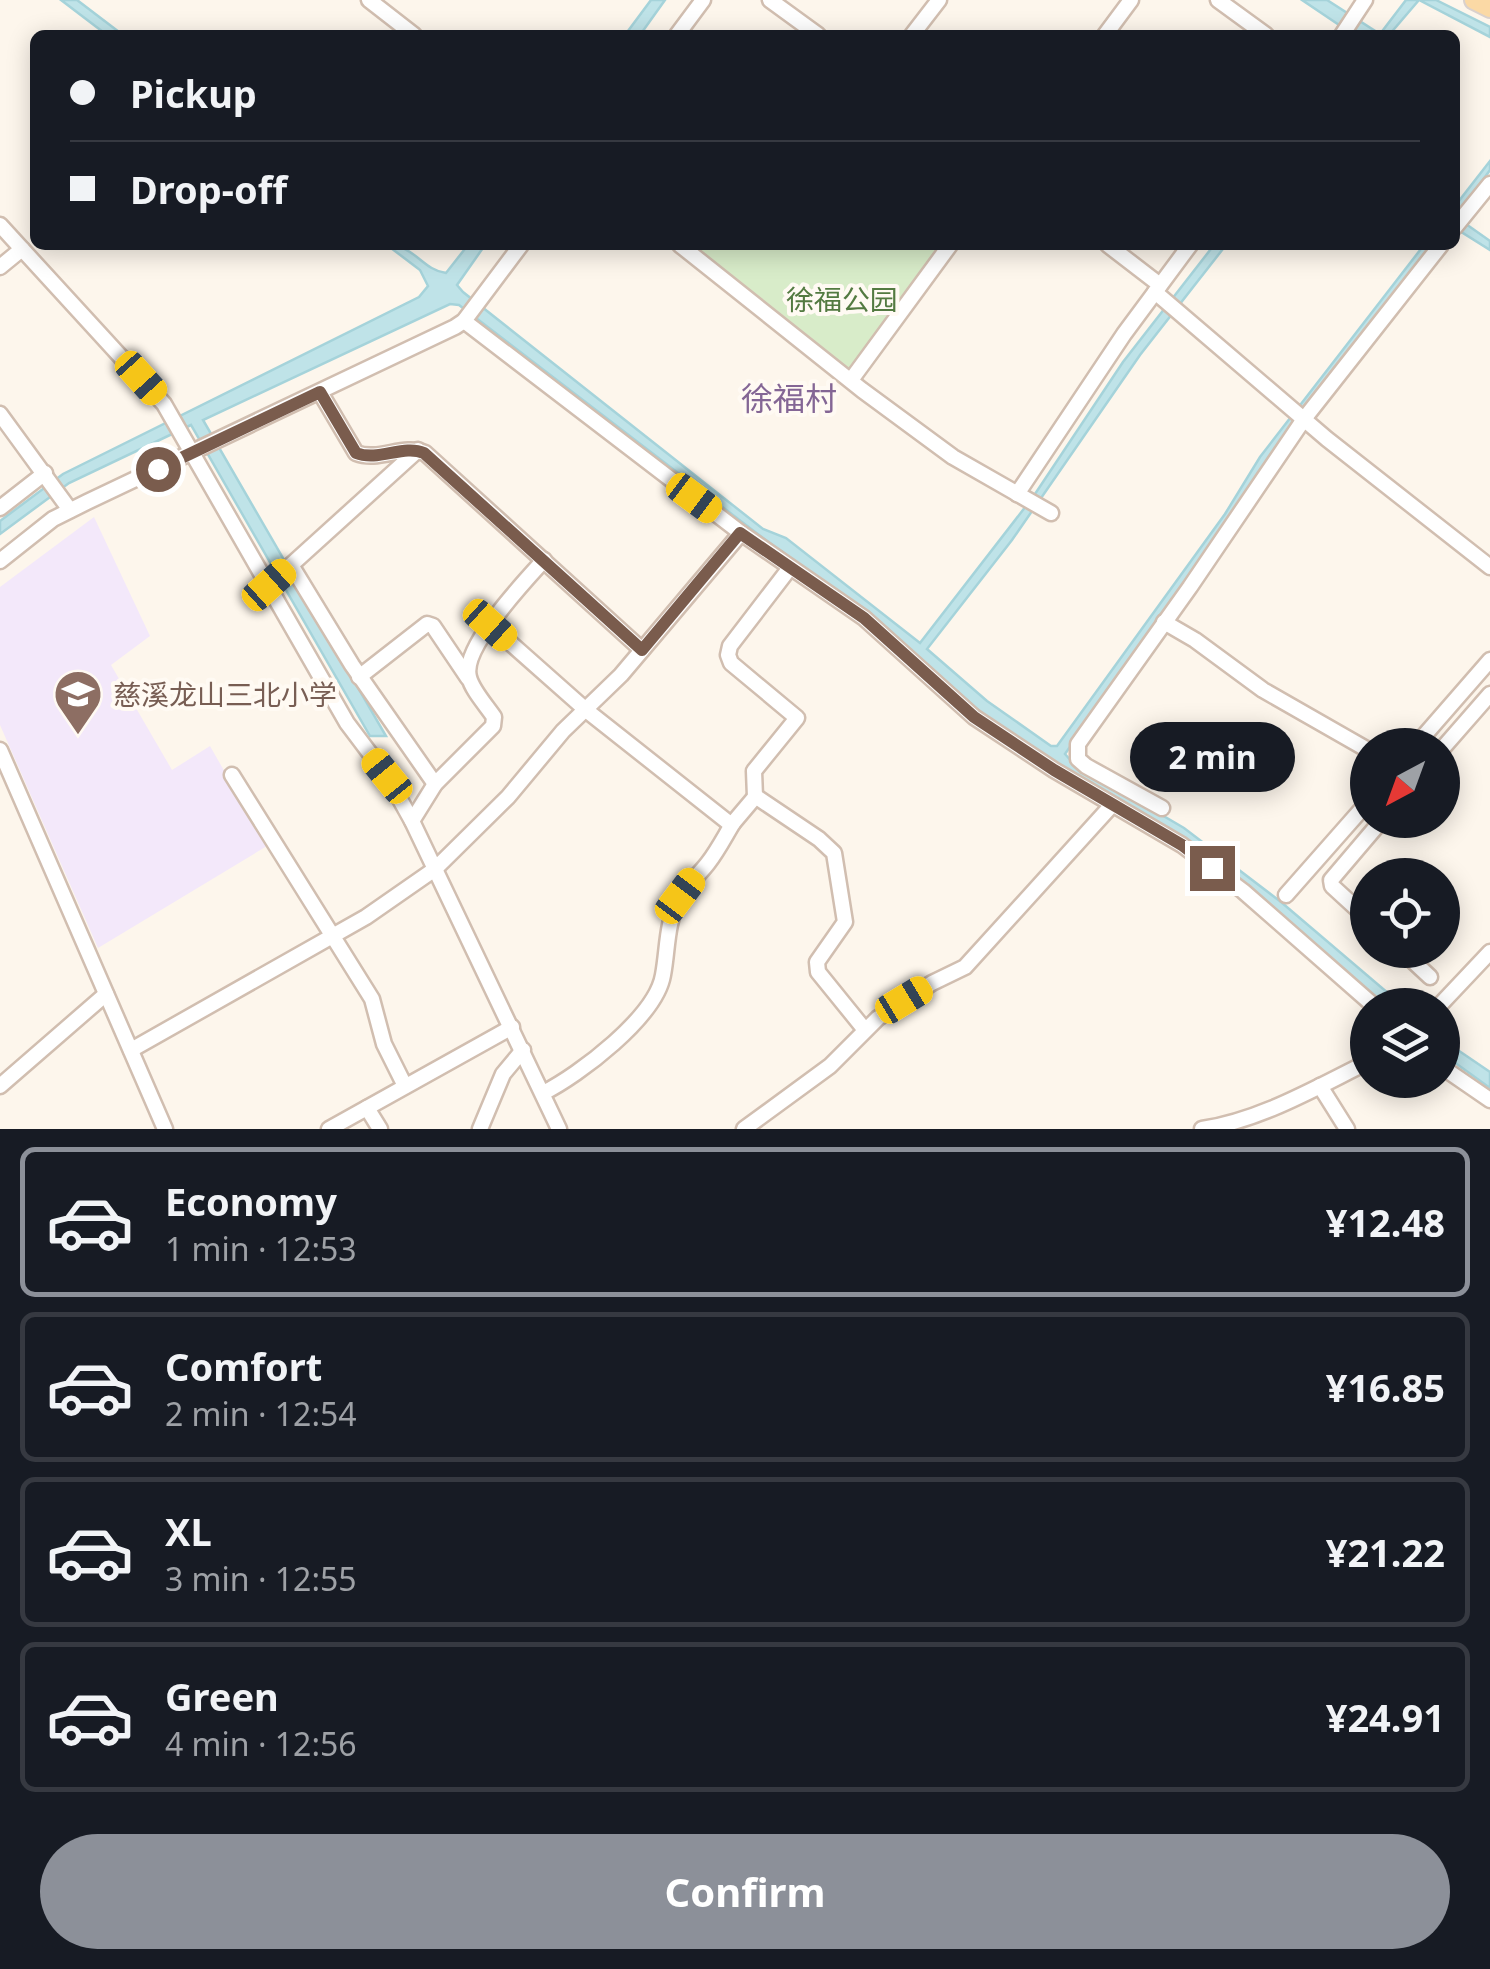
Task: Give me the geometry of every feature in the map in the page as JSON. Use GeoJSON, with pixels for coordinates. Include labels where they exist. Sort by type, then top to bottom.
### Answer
{"type":"FeatureCollection","features":[{"type":"Feature","properties":{"kind":"main road"},"geometry":{"type":"LineString","coordinates":[[1474,0],[1490,8]]}},
{"type":"Feature","properties":{"kind":"street"},"geometry":{"type":"LineString","coordinates":[[369,0],[408,30]]}},
{"type":"Feature","properties":{"kind":"street"},"geometry":{"type":"LineString","coordinates":[[681,30],[703,0]]}},
{"type":"Feature","properties":{"kind":"street"},"geometry":{"type":"LineString","coordinates":[[770,0],[811,30]]}},
{"type":"Feature","properties":{"kind":"street"},"geometry":{"type":"LineString","coordinates":[[916,30],[938,0]]}},
{"type":"Feature","properties":{"kind":"street"},"geometry":{"type":"LineString","coordinates":[[1109,30],[1130,0]]}},
{"type":"Feature","properties":{"kind":"street"},"geometry":{"type":"LineString","coordinates":[[1218,0],[1259,30]]}},
{"type":"Feature","properties":{"kind":"street"},"geometry":{"type":"LineString","coordinates":[[1345,30],[1365,0]]}},
{"type":"Feature","properties":{"kind":"street"},"geometry":{"type":"LineString","coordinates":[[1460,221],[1490,184]]}},
{"type":"Feature","properties":{"kind":"street"},"geometry":{"type":"LineString","coordinates":[[0,225],[164,404],[194,452],[347,723],[387,776],[412,821],[558,1129]]}},
{"type":"Feature","properties":{"kind":"street"},"geometry":{"type":"LineString","coordinates":[[0,267],[22,249]]}},
{"type":"Feature","properties":{"kind":"street"},"geometry":{"type":"LineString","coordinates":[[0,561],[70,510],[464,321],[517,250]]}},
{"type":"Feature","properties":{"kind":"street"},"geometry":{"type":"LineString","coordinates":[[686,250],[953,456],[1051,514]]}},
{"type":"Feature","properties":{"kind":"street"},"geometry":{"type":"LineString","coordinates":[[851,380],[946,250]]}},
{"type":"Feature","properties":{"kind":"street"},"geometry":{"type":"LineString","coordinates":[[1114,250],[1304,419],[1490,566]]}},
{"type":"Feature","properties":{"kind":"street"},"geometry":{"type":"LineString","coordinates":[[1017,494],[1186,250]]}},
{"type":"Feature","properties":{"kind":"street"},"geometry":{"type":"LineString","coordinates":[[1162,808],[1086,766],[1078,758],[1078,744],[1304,419],[1436,250]]}},
{"type":"Feature","properties":{"kind":"street"},"geometry":{"type":"LineString","coordinates":[[464,321],[740,533],[864,618],[974,717],[1182,845],[1243,891],[1354,988]]}},
{"type":"Feature","properties":{"kind":"street"},"geometry":{"type":"LineString","coordinates":[[320,392],[356,453],[364,456],[418,450],[642,650]]}},
{"type":"Feature","properties":{"kind":"street"},"geometry":{"type":"LineString","coordinates":[[0,414],[70,510]]}},
{"type":"Feature","properties":{"kind":"street"},"geometry":{"type":"LineString","coordinates":[[269,585],[418,450]]}},
{"type":"Feature","properties":{"kind":"street"},"geometry":{"type":"LineString","coordinates":[[0,508],[45,473]]}},
{"type":"Feature","properties":{"kind":"street"},"geometry":{"type":"LineString","coordinates":[[131,1050],[406,892],[435,869],[508,797],[564,731],[642,650],[740,533]]}},
{"type":"Feature","properties":{"kind":"street"},"geometry":{"type":"LineString","coordinates":[[468,678],[476,648],[490,625],[544,560]]}},
{"type":"Feature","properties":{"kind":"street"},"geometry":{"type":"LineString","coordinates":[[291,566],[359,676],[435,784]]}},
{"type":"Feature","properties":{"kind":"street"},"geometry":{"type":"LineString","coordinates":[[543,1093],[594,1061],[649,1002],[663,974],[668,924],[680,896],[755,797],[754,772],[797,718],[731,663],[728,655],[730,646],[790,569]]}},
{"type":"Feature","properties":{"kind":"street"},"geometry":{"type":"LineString","coordinates":[[1164,622],[1263,690],[1350,740]]}},
{"type":"Feature","properties":{"kind":"street"},"geometry":{"type":"LineString","coordinates":[[359,676],[427,624],[433,626],[494,717],[493,726],[435,784],[412,821]]}},
{"type":"Feature","properties":{"kind":"street"},"geometry":{"type":"LineString","coordinates":[[490,625],[586,710],[733,823]]}},
{"type":"Feature","properties":{"kind":"street"},"geometry":{"type":"LineString","coordinates":[[1431,728],[1490,660]]}},
{"type":"Feature","properties":{"kind":"street"},"geometry":{"type":"LineString","coordinates":[[1460,728],[1490,694]]}},
{"type":"Feature","properties":{"kind":"street"},"geometry":{"type":"LineString","coordinates":[[0,750],[165,1129]]}},
{"type":"Feature","properties":{"kind":"street"},"geometry":{"type":"LineString","coordinates":[[232,775],[372,999],[384,1044],[406,1086]]}},
{"type":"Feature","properties":{"kind":"street"},"geometry":{"type":"LineString","coordinates":[[755,797],[819,839],[834,854],[845,922],[818,962],[818,972],[866,1030]]}},
{"type":"Feature","properties":{"kind":"street"},"geometry":{"type":"LineString","coordinates":[[744,1129],[830,1066],[904,1000],[964,967],[1112,805]]}},
{"type":"Feature","properties":{"kind":"street"},"geometry":{"type":"LineString","coordinates":[[1286,895],[1350,822]]}},
{"type":"Feature","properties":{"kind":"street"},"geometry":{"type":"LineString","coordinates":[[1350,902],[1332,886],[1331,880],[1367,838]]}},
{"type":"Feature","properties":{"kind":"street"},"geometry":{"type":"LineString","coordinates":[[1456,988],[1490,952]]}},
{"type":"Feature","properties":{"kind":"street"},"geometry":{"type":"LineString","coordinates":[[1421,968],[1430,976]]}},
{"type":"Feature","properties":{"kind":"street"},"geometry":{"type":"LineString","coordinates":[[0,1086],[106,994]]}},
{"type":"Feature","properties":{"kind":"street"},"geometry":{"type":"LineString","coordinates":[[329,1129],[512,1028]]}},
{"type":"Feature","properties":{"kind":"street"},"geometry":{"type":"LineString","coordinates":[[480,1129],[504,1074],[523,1050]]}},
{"type":"Feature","properties":{"kind":"street"},"geometry":{"type":"LineString","coordinates":[[1202,1129],[1219,1128],[1350,1071]]}},
{"type":"Feature","properties":{"kind":"street"},"geometry":{"type":"LineString","coordinates":[[1460,1079],[1490,1100]]}},
{"type":"Feature","properties":{"kind":"street"},"geometry":{"type":"LineString","coordinates":[[1320,1086],[1347,1129]]}},
{"type":"Feature","properties":{"kind":"street"},"geometry":{"type":"LineString","coordinates":[[367,1108],[380,1129]]}},
{"type":"Feature","properties":{"kind":"shaded area","name":"慈溪龙山三北小学"},"geometry":{"type":"Polygon","coordinates":[[[94,517],[150,636],[111,665],[172,770],[210,746],[267,846],[98,948],[0,725],[0,587],[94,517]]]}},
{"type":"Feature","properties":{"kind":"green space","name":"徐福公园"},"geometry":{"type":"Polygon","coordinates":[[[692,250],[941,250],[852,375],[692,250]]]}},
{"type":"Feature","properties":{"kind":"water"},"geometry":{"type":"Polygon","coordinates":[[[61,0],[77,0],[116,30],[100,30],[61,0]]]}},
{"type":"Feature","properties":{"kind":"water"},"geometry":{"type":"Polygon","coordinates":[[[651,0],[665,0],[644,30],[629,30],[651,0]]]}},
{"type":"Feature","properties":{"kind":"water"},"geometry":{"type":"Polygon","coordinates":[[[1302,0],[1327,0],[1374,30],[1347,30],[1302,0]]]}},
{"type":"Feature","properties":{"kind":"water"},"geometry":{"type":"Polygon","coordinates":[[[1406,0],[1419,0],[1393,30],[1383,30],[1406,0]]]}},
{"type":"Feature","properties":{"kind":"water"},"geometry":{"type":"Polygon","coordinates":[[[1419,0],[1436,0],[1490,27],[1490,37],[1419,0]]]}},
{"type":"Feature","properties":{"kind":"water"},"geometry":{"type":"Polygon","coordinates":[[[1490,161],[1490,170],[1460,211],[1460,200],[1490,161]]]}},
{"type":"Feature","properties":{"kind":"water"},"geometry":{"type":"Polygon","coordinates":[[[1460,220],[1490,241],[1490,250],[1460,231],[1460,220]]]}},
{"type":"Feature","properties":{"kind":"water"},"geometry":{"type":"Polygon","coordinates":[[[394,250],[406,250],[446,273],[464,250],[482,250],[457,285],[463,292],[763,529],[786,538],[920,643],[1033,497],[1123,362],[1210,250],[1222,250],[1140,355],[1012,540],[927,649],[987,701],[1051,746],[1057,746],[1225,514],[1260,457],[1420,250],[1429,250],[1272,453],[1065,754],[1073,763],[1184,828],[1281,902],[1350,961],[1350,968],[1359,968],[1382,988],[1364,988],[1241,883],[1167,829],[985,716],[875,619],[459,305],[450,304],[203,420],[386,736],[370,736],[191,425],[69,483],[0,534],[0,521],[63,474],[419,297],[428,286],[420,270],[394,250]]]}},
{"type":"Feature","properties":{"kind":"water"},"geometry":{"type":"Polygon","coordinates":[[[1460,1052],[1490,1072],[1490,1088],[1460,1066],[1460,1052]]]}},
{"type":"Feature","properties":{"kind":"place","name":"慈溪龙山三北小学"},"geometry":{"type":"Point","coordinates":[78,736]}},
{"type":"Feature","properties":{"kind":"district","name":"徐福村"},"geometry":{"type":"Point","coordinates":[789,397]}},
{"type":"Feature","properties":{"kind":"route"},"geometry":{"type":"LineString","coordinates":[[158,469],[320,392],[356,453],[364,456],[412,448],[424,453],[642,650],[740,533],[864,618],[974,717],[1054,770],[1182,845],[1212,868]]}}]}
